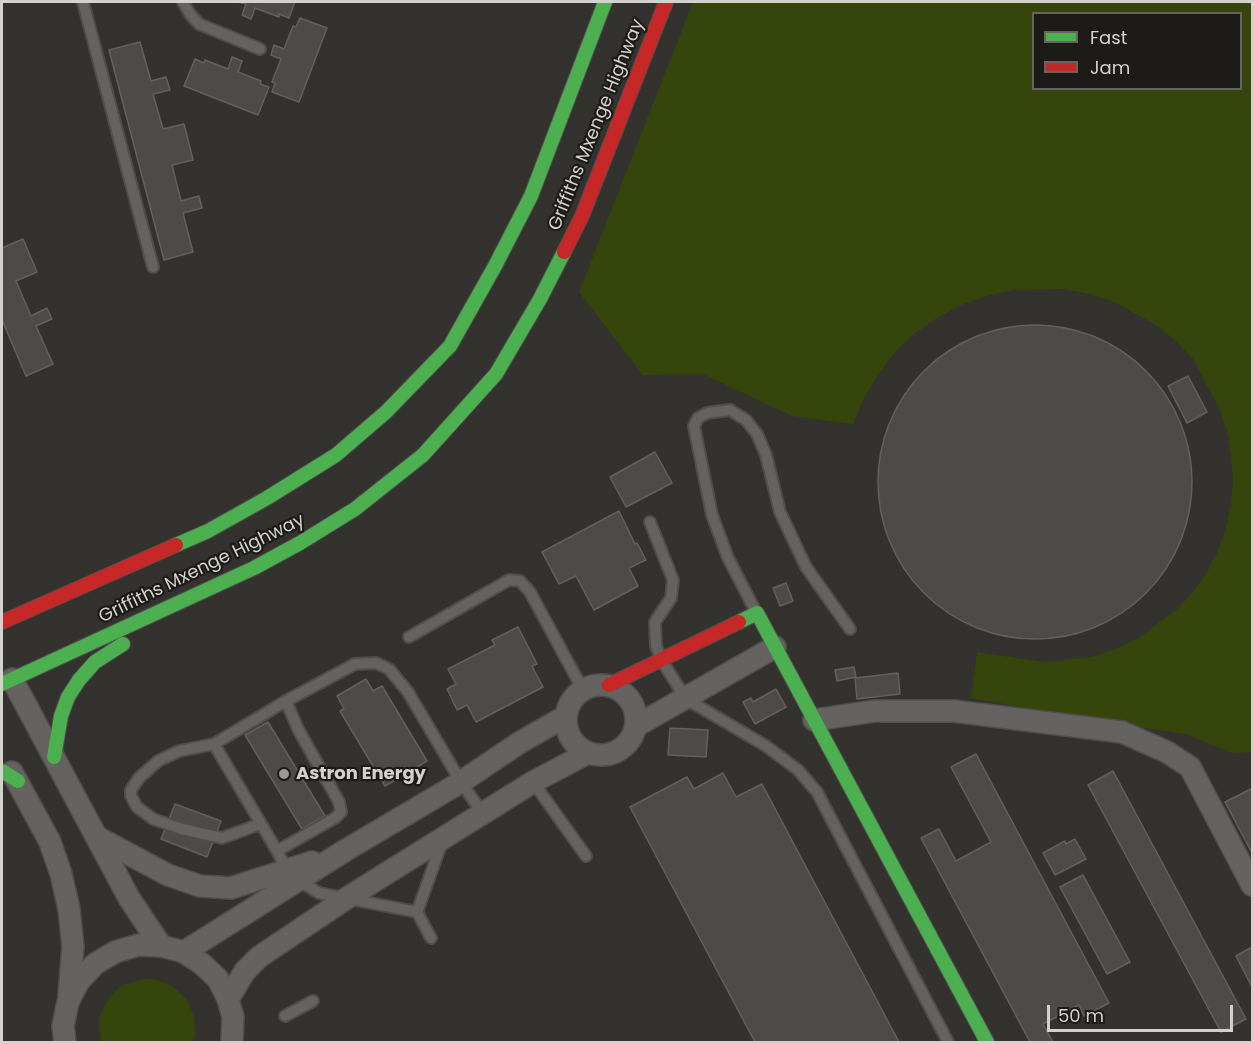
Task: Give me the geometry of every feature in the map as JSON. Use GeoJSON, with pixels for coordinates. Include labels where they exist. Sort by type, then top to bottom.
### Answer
{"type":"FeatureCollection","features":[{"type":"Feature","properties":{"kind":"street","name":"Griffiths Mxenge Highway"},"geometry":{"type":"LineString","coordinates":[[2,621],[208,531],[336,455],[386,412],[450,346],[495,266],[531,196],[605,2]]}},
{"type":"Feature","properties":{"kind":"street","name":"Griffiths Mxenge Highway"},"geometry":{"type":"LineString","coordinates":[[6,676],[203,591],[300,543],[355,509],[423,455],[496,374],[540,299],[582,216],[666,2]]}},
{"type":"Feature","properties":{"kind":"street"},"geometry":{"type":"LineString","coordinates":[[54,757],[61,716],[68,697],[95,662],[203,591]]}},
{"type":"Feature","properties":{"kind":"street"},"geometry":{"type":"LineString","coordinates":[[609,685],[625,693],[635,708],[636,726],[630,741],[618,752],[602,755],[588,753],[575,744],[568,731],[566,716],[571,701],[583,690],[596,685],[609,685],[757,613],[987,1042]]}},
{"type":"Feature","properties":{"kind":"street"},"geometry":{"type":"LineString","coordinates":[[636,726],[775,647]]}},
{"type":"Feature","properties":{"kind":"street"},"geometry":{"type":"LineString","coordinates":[[6,676],[54,757],[129,898],[161,946]]}},
{"type":"Feature","properties":{"kind":"street"},"geometry":{"type":"LineString","coordinates":[[814,720],[875,711],[953,711],[1122,732],[1167,752],[1190,767],[1252,885]]}},
{"type":"Feature","properties":{"kind":"street"},"geometry":{"type":"LineString","coordinates":[[184,952],[293,875],[346,850],[566,716]]}},
{"type":"Feature","properties":{"kind":"street"},"geometry":{"type":"LineString","coordinates":[[228,999],[245,971],[259,957],[347,898],[533,782],[588,753]]}},
{"type":"Feature","properties":{"kind":"street"},"geometry":{"type":"LineString","coordinates":[[2,755],[10,776],[50,842],[61,874],[69,909],[73,946],[68,1002],[63,1026],[65,1042]]}},
{"type":"Feature","properties":{"kind":"street"},"geometry":{"type":"LineString","coordinates":[[97,837],[168,875],[200,886],[231,888],[293,875]]}},
{"type":"Feature","properties":{"kind":"street"},"geometry":{"type":"LineString","coordinates":[[68,1002],[79,981],[95,964],[115,951],[138,945],[161,946],[184,952],[218,979],[228,999],[233,1017],[234,1040]]}},
{"type":"Feature","properties":{"kind":"lane"},"geometry":{"type":"LineString","coordinates":[[83,2],[153,267]]}},
{"type":"Feature","properties":{"kind":"lane"},"geometry":{"type":"LineString","coordinates":[[183,2],[199,24],[260,49]]}},
{"type":"Feature","properties":{"kind":"lane"},"geometry":{"type":"LineString","coordinates":[[757,613],[728,558],[712,515],[694,426],[698,418],[707,413],[730,410],[746,420],[757,434],[766,455],[780,512],[806,567],[850,629]]}},
{"type":"Feature","properties":{"kind":"lane"},"geometry":{"type":"LineString","coordinates":[[650,522],[673,580],[670,598],[654,622],[656,646],[662,661],[686,699],[766,746],[798,770],[817,792],[948,1042]]}},
{"type":"Feature","properties":{"kind":"lane"},"geometry":{"type":"LineString","coordinates":[[409,637],[509,580],[520,581],[530,592],[583,690]]}},
{"type":"Feature","properties":{"kind":"lane"},"geometry":{"type":"LineString","coordinates":[[260,824],[222,838],[182,830],[153,819],[137,807],[130,796],[131,790],[139,778],[158,761],[178,751],[214,744],[286,700],[355,664],[376,663],[389,669],[408,692],[461,782],[483,814]]}},
{"type":"Feature","properties":{"kind":"lane"},"geometry":{"type":"LineString","coordinates":[[277,851],[335,818],[341,812],[339,802],[298,729],[286,700]]}},
{"type":"Feature","properties":{"kind":"lane"},"geometry":{"type":"LineString","coordinates":[[214,744],[260,824],[293,875],[319,893],[417,912]]}},
{"type":"Feature","properties":{"kind":"lane"},"geometry":{"type":"LineString","coordinates":[[533,782],[586,856]]}},
{"type":"Feature","properties":{"kind":"lane"},"geometry":{"type":"LineString","coordinates":[[431,938],[417,912],[443,839]]}},
{"type":"Feature","properties":{"kind":"lane"},"geometry":{"type":"LineString","coordinates":[[285,1016],[313,1001]]}},
{"type":"Feature","properties":{"kind":"green space"},"geometry":{"type":"Polygon","coordinates":[[[693,2],[1252,2],[1252,752],[1232,753],[1186,734],[971,698],[977,652],[1044,662],[1092,657],[1115,649],[1137,639],[1176,610],[1193,592],[1218,551],[1226,528],[1233,480],[1227,431],[1219,408],[1193,359],[1156,325],[1112,301],[1064,289],[1013,290],[987,296],[961,305],[937,318],[914,334],[894,353],[864,398],[853,424],[792,416],[703,374],[643,375],[579,292],[693,2]]]}},
{"type":"Feature","properties":{"kind":"green space"},"geometry":{"type":"Polygon","coordinates":[[[148,979],[174,987],[187,1000],[194,1017],[193,1042],[101,1042],[100,1016],[108,999],[121,986],[148,979]]]}},
{"type":"Feature","properties":{"kind":"building"},"geometry":{"type":"Polygon","coordinates":[[[238,2],[295,2],[289,18],[279,14],[279,17],[255,8],[251,19],[242,15],[246,4],[238,2]]]}},
{"type":"Feature","properties":{"kind":"building"},"geometry":{"type":"Polygon","coordinates":[[[300,18],[327,28],[299,102],[272,92],[275,83],[272,82],[281,59],[271,55],[274,45],[284,49],[293,26],[296,27],[300,18]]]}},
{"type":"Feature","properties":{"kind":"building"},"geometry":{"type":"Polygon","coordinates":[[[140,42],[151,81],[166,77],[170,90],[153,94],[163,129],[184,124],[193,160],[172,165],[181,201],[199,196],[202,208],[183,213],[193,252],[164,260],[109,50],[140,42]]]}},
{"type":"Feature","properties":{"kind":"building"},"geometry":{"type":"Polygon","coordinates":[[[232,57],[242,61],[238,72],[261,81],[260,84],[269,87],[258,115],[184,86],[195,59],[204,63],[205,60],[228,69],[232,57]]]}},
{"type":"Feature","properties":{"kind":"building"},"geometry":{"type":"Polygon","coordinates":[[[23,239],[37,272],[16,281],[31,316],[47,308],[52,319],[36,326],[53,364],[26,376],[2,320],[2,248],[23,239]]]}},
{"type":"Feature","properties":{"kind":"building"},"geometry":{"type":"Polygon","coordinates":[[[1035,325],[1066,328],[1095,337],[1122,351],[1146,371],[1166,395],[1180,422],[1189,451],[1192,482],[1189,513],[1180,542],[1166,569],[1146,593],[1122,613],[1095,627],[1066,636],[1035,639],[1004,636],[975,627],[948,613],[924,593],[904,569],[890,542],[881,513],[878,482],[881,451],[890,422],[904,395],[924,371],[948,351],[975,337],[1004,328],[1035,325]]]}},
{"type":"Feature","properties":{"kind":"building"},"geometry":{"type":"Polygon","coordinates":[[[1188,376],[1207,412],[1187,423],[1168,386],[1188,376]]]}},
{"type":"Feature","properties":{"kind":"building"},"geometry":{"type":"Polygon","coordinates":[[[655,452],[672,483],[626,507],[610,477],[655,452]]]}},
{"type":"Feature","properties":{"kind":"building"},"geometry":{"type":"Polygon","coordinates":[[[619,511],[635,544],[637,543],[646,560],[629,568],[638,586],[594,610],[576,576],[559,584],[542,552],[619,511]]]}},
{"type":"Feature","properties":{"kind":"building"},"geometry":{"type":"Polygon","coordinates":[[[786,583],[793,601],[780,606],[773,588],[786,583]]]}},
{"type":"Feature","properties":{"kind":"building"},"geometry":{"type":"Polygon","coordinates":[[[518,627],[537,664],[532,666],[543,687],[476,722],[467,705],[457,710],[447,689],[456,684],[448,669],[495,645],[492,640],[518,627]]]}},
{"type":"Feature","properties":{"kind":"building"},"geometry":{"type":"Polygon","coordinates":[[[854,667],[856,677],[837,681],[835,670],[854,667]]]}},
{"type":"Feature","properties":{"kind":"building"},"geometry":{"type":"Polygon","coordinates":[[[898,673],[900,694],[857,699],[855,678],[898,673]]]}},
{"type":"Feature","properties":{"kind":"building"},"geometry":{"type":"Polygon","coordinates":[[[366,679],[373,691],[382,686],[427,761],[385,786],[340,711],[344,709],[337,696],[366,679]]]}},
{"type":"Feature","properties":{"kind":"building"},"geometry":{"type":"Polygon","coordinates":[[[776,689],[786,707],[755,724],[743,702],[751,698],[753,702],[776,689]]]}},
{"type":"Feature","properties":{"kind":"building"},"geometry":{"type":"Polygon","coordinates":[[[268,722],[325,816],[302,829],[245,735],[268,722]]]}},
{"type":"Feature","properties":{"kind":"building"},"geometry":{"type":"Polygon","coordinates":[[[670,728],[708,730],[706,757],[668,755],[670,728]]]}},
{"type":"Feature","properties":{"kind":"building"},"geometry":{"type":"Polygon","coordinates":[[[976,754],[1109,1003],[1084,1016],[1079,1005],[1043,1024],[1053,1042],[1030,1042],[921,838],[939,829],[956,861],[991,842],[951,767],[976,754]]]}},
{"type":"Feature","properties":{"kind":"building"},"geometry":{"type":"Polygon","coordinates":[[[1113,771],[1246,1019],[1221,1032],[1088,785],[1113,771]]]}},
{"type":"Feature","properties":{"kind":"building"},"geometry":{"type":"Polygon","coordinates":[[[723,773],[736,797],[762,784],[899,1042],[755,1042],[630,807],[687,777],[694,789],[723,773]]]}},
{"type":"Feature","properties":{"kind":"building"},"geometry":{"type":"Polygon","coordinates":[[[1251,789],[1252,791],[1252,853],[1225,802],[1251,789]]]}},
{"type":"Feature","properties":{"kind":"building"},"geometry":{"type":"Polygon","coordinates":[[[175,804],[221,821],[207,857],[161,839],[175,804]]]}},
{"type":"Feature","properties":{"kind":"building"},"geometry":{"type":"Polygon","coordinates":[[[1075,839],[1086,859],[1055,875],[1043,853],[1065,841],[1066,844],[1075,839]]]}},
{"type":"Feature","properties":{"kind":"building"},"geometry":{"type":"Polygon","coordinates":[[[1083,875],[1130,962],[1107,974],[1060,887],[1083,875]]]}},
{"type":"Feature","properties":{"kind":"building"},"geometry":{"type":"Polygon","coordinates":[[[1252,947],[1252,987],[1236,956],[1252,947]]]}},
{"type":"Feature","properties":{"kind":"traffic: fast"},"geometry":{"type":"LineString","coordinates":[[176,545],[208,531],[267,498],[336,455],[386,412],[450,346],[531,196],[605,2]]}},
{"type":"Feature","properties":{"kind":"traffic: fast"},"geometry":{"type":"LineString","coordinates":[[2,684],[254,568],[355,509],[423,455],[496,374],[540,299],[564,252]]}},
{"type":"Feature","properties":{"kind":"traffic: fast"},"geometry":{"type":"LineString","coordinates":[[739,622],[757,613],[987,1042]]}},
{"type":"Feature","properties":{"kind":"traffic: fast"},"geometry":{"type":"LineString","coordinates":[[54,757],[61,716],[68,697],[95,662],[123,644]]}},
{"type":"Feature","properties":{"kind":"traffic: fast"},"geometry":{"type":"LineString","coordinates":[[2,771],[18,781]]}},
{"type":"Feature","properties":{"kind":"traffic: jam"},"geometry":{"type":"LineString","coordinates":[[564,252],[582,216],[666,2]]}},
{"type":"Feature","properties":{"kind":"traffic: jam"},"geometry":{"type":"LineString","coordinates":[[2,622],[176,545]]}},
{"type":"Feature","properties":{"kind":"traffic: jam"},"geometry":{"type":"LineString","coordinates":[[609,685],[739,622]]}},
{"type":"Feature","properties":{"kind":"place","name":"Astron Energy"},"geometry":{"type":"Point","coordinates":[284,774]}}]}
